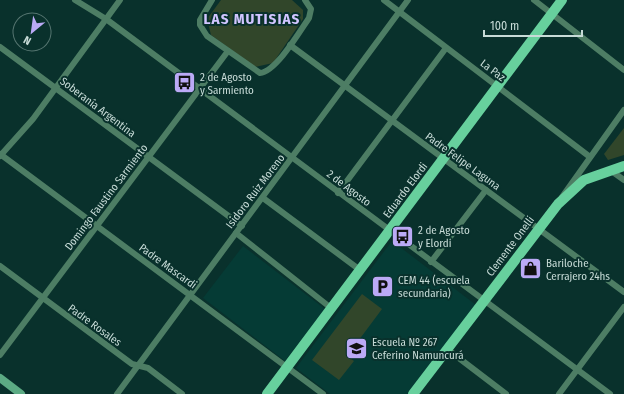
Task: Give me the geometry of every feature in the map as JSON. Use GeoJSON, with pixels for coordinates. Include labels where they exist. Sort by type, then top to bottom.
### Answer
{"type":"FeatureCollection","features":[{"type":"Feature","properties":{"kind":"main road","name":"Eduardo Elordi"},"geometry":{"type":"LineString","coordinates":[[267,394],[562,0]]}},
{"type":"Feature","properties":{"kind":"main road"},"geometry":{"type":"LineString","coordinates":[[558,204],[584,180],[624,166]]}},
{"type":"Feature","properties":{"kind":"main road","name":"Clemente Onelli"},"geometry":{"type":"LineString","coordinates":[[415,394],[447,349],[558,204]]}},
{"type":"Feature","properties":{"kind":"street","name":"2 de Agosto"},"geometry":{"type":"LineString","coordinates":[[75,0],[106,19],[610,394]]}},
{"type":"Feature","properties":{"kind":"street"},"geometry":{"type":"LineString","coordinates":[[0,155],[33,119],[120,0]]}},
{"type":"Feature","properties":{"kind":"street"},"geometry":{"type":"LineString","coordinates":[[212,0],[202,14],[200,25],[207,36],[256,71],[265,73],[274,66],[309,18],[311,8],[305,0]]}},
{"type":"Feature","properties":{"kind":"street","name":"La Paz"},"geometry":{"type":"LineString","coordinates":[[384,0],[590,157]]}},
{"type":"Feature","properties":{"kind":"street","name":"Isidoro Ruiz Moreno"},"geometry":{"type":"LineString","coordinates":[[117,394],[190,294],[293,158],[408,0]]}},
{"type":"Feature","properties":{"kind":"street"},"geometry":{"type":"LineString","coordinates":[[534,0],[624,70]]}},
{"type":"Feature","properties":{"kind":"street","name":"Padre Felipe Laguna"},"geometry":{"type":"LineString","coordinates":[[290,45],[624,292]]}},
{"type":"Feature","properties":{"kind":"street","name":"Soberanía Argentina"},"geometry":{"type":"LineString","coordinates":[[0,46],[242,226]]}},
{"type":"Feature","properties":{"kind":"street"},"geometry":{"type":"LineString","coordinates":[[338,193],[446,48]]}},
{"type":"Feature","properties":{"kind":"street","name":"Domingo Faustino Sarmiento"},"geometry":{"type":"LineString","coordinates":[[0,355],[228,51]]}},
{"type":"Feature","properties":{"kind":"street","name":"Clemente Onelli"},"geometry":{"type":"LineString","coordinates":[[558,204],[624,110]]}},
{"type":"Feature","properties":{"kind":"street","name":"Padre Mascardi"},"geometry":{"type":"LineString","coordinates":[[0,155],[190,294],[323,394]]}},
{"type":"Feature","properties":{"kind":"street"},"geometry":{"type":"LineString","coordinates":[[610,170],[624,180]]}},
{"type":"Feature","properties":{"kind":"street"},"geometry":{"type":"LineString","coordinates":[[431,262],[486,190]]}},
{"type":"Feature","properties":{"kind":"street"},"geometry":{"type":"LineString","coordinates":[[263,198],[360,270]]}},
{"type":"Feature","properties":{"kind":"street"},"geometry":{"type":"LineString","coordinates":[[236,233],[331,308]]}},
{"type":"Feature","properties":{"kind":"street","name":"Padre Rosales"},"geometry":{"type":"LineString","coordinates":[[0,266],[132,364],[148,368],[182,394]]}},
{"type":"Feature","properties":{"kind":"street"},"geometry":{"type":"LineString","coordinates":[[559,394],[624,307]]}},
{"type":"Feature","properties":{"kind":"street"},"geometry":{"type":"LineString","coordinates":[[447,349],[506,394]]}},
{"type":"Feature","properties":{"kind":"street"},"geometry":{"type":"LineString","coordinates":[[0,378],[21,394]]}},
{"type":"Feature","properties":{"kind":"shaded area"},"geometry":{"type":"Polygon","coordinates":[[[221,0],[292,0],[303,10],[303,19],[273,63],[255,67],[211,35],[207,19],[221,0]]]}},
{"type":"Feature","properties":{"kind":"shaded area"},"geometry":{"type":"Polygon","coordinates":[[[624,128],[624,155],[608,160],[604,154],[624,128]]]}},
{"type":"Feature","properties":{"kind":"shaded area"},"geometry":{"type":"Polygon","coordinates":[[[392,241],[476,305],[408,394],[330,394],[296,368],[392,241]]]}},
{"type":"Feature","properties":{"kind":"shaded area"},"geometry":{"type":"Polygon","coordinates":[[[243,246],[325,309],[285,361],[203,298],[243,246]]]}},
{"type":"Feature","properties":{"kind":"shaded area"},"geometry":{"type":"Polygon","coordinates":[[[362,294],[382,309],[347,356],[354,361],[339,380],[312,360],[362,294]]]}},
{"type":"Feature","properties":{"kind":"place","name":"2 de Agosto y Sarmiento"},"geometry":{"type":"Point","coordinates":[185,83]}},
{"type":"Feature","properties":{"kind":"place","name":"2 de Agosto y Elordi"},"geometry":{"type":"Point","coordinates":[403,236]}},
{"type":"Feature","properties":{"kind":"place","name":"Bariloche Cerrajero 24hs"},"geometry":{"type":"Point","coordinates":[531,269]}},
{"type":"Feature","properties":{"kind":"place","name":"CEM 44 (escuela secundaria)"},"geometry":{"type":"Point","coordinates":[382,286]}},
{"type":"Feature","properties":{"kind":"place","name":"Escuela Nº 267 Ceferino Namuncurá"},"geometry":{"type":"Point","coordinates":[356,348]}},
{"type":"Feature","properties":{"kind":"district","name":"LAS MUTISIAS"},"geometry":{"type":"Point","coordinates":[252,19]}}]}
